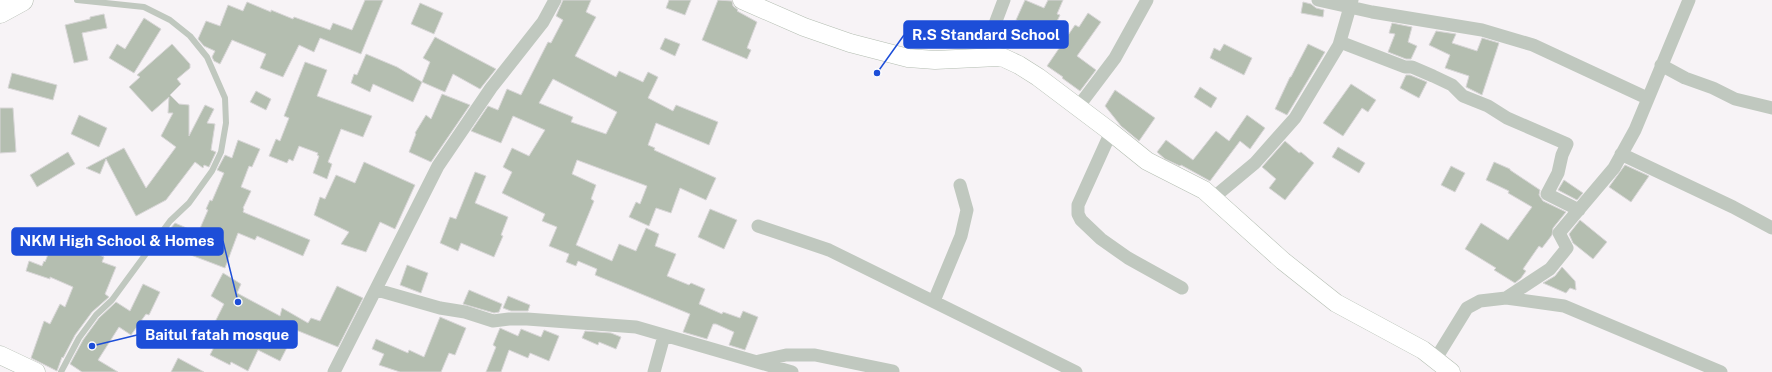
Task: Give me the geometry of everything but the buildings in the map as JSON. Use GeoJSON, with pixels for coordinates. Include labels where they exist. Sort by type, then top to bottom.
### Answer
{"type":"FeatureCollection","features":[{"type":"Feature","properties":{"kind":"highway"},"geometry":{"type":"LineString","coordinates":[[0,12],[22,0]]}},
{"type":"Feature","properties":{"kind":"street"},"geometry":{"type":"LineString","coordinates":[[334,372],[377,290],[438,166],[491,88],[543,22],[555,0]]}},
{"type":"Feature","properties":{"kind":"street"},"geometry":{"type":"LineString","coordinates":[[742,0],[804,27],[844,41],[908,58],[935,60],[998,57],[1004,58],[1019,65],[1112,132],[1147,161],[1194,184],[1213,198],[1322,294],[1423,350],[1450,372]]}},
{"type":"Feature","properties":{"kind":"street"},"geometry":{"type":"LineString","coordinates":[[998,57],[990,37],[1004,0]]}},
{"type":"Feature","properties":{"kind":"street"},"geometry":{"type":"LineString","coordinates":[[1078,107],[1115,58],[1147,0]]}},
{"type":"Feature","properties":{"kind":"street"},"geometry":{"type":"LineString","coordinates":[[1318,0],[1351,4],[1482,30],[1533,45],[1647,98]]}},
{"type":"Feature","properties":{"kind":"street"},"geometry":{"type":"LineString","coordinates":[[1506,298],[1550,269],[1567,248],[1559,233],[1614,168],[1635,130],[1689,0]]}},
{"type":"Feature","properties":{"kind":"street"},"geometry":{"type":"LineString","coordinates":[[1213,198],[1255,162],[1295,118],[1340,42],[1351,4]]}},
{"type":"Feature","properties":{"kind":"street"},"geometry":{"type":"LineString","coordinates":[[1340,42],[1405,67],[1412,67],[1433,76],[1452,85],[1463,96],[1488,106],[1507,118],[1568,144],[1562,155],[1558,173],[1547,194],[1579,210]]}},
{"type":"Feature","properties":{"kind":"street"},"geometry":{"type":"LineString","coordinates":[[1661,65],[1685,78],[1713,88],[1735,99],[1772,108]]}},
{"type":"Feature","properties":{"kind":"street"},"geometry":{"type":"LineString","coordinates":[[1112,132],[1078,205],[1080,220],[1101,239],[1128,258],[1182,288]]}},
{"type":"Feature","properties":{"kind":"street"},"geometry":{"type":"LineString","coordinates":[[1621,154],[1733,207],[1772,228]]}},
{"type":"Feature","properties":{"kind":"street"},"geometry":{"type":"LineString","coordinates":[[934,301],[961,236],[967,210],[960,185]]}},
{"type":"Feature","properties":{"kind":"street"},"geometry":{"type":"LineString","coordinates":[[758,226],[830,250],[1076,372]]}},
{"type":"Feature","properties":{"kind":"street"},"geometry":{"type":"LineString","coordinates":[[377,290],[440,308],[465,312],[493,321],[515,319],[636,327],[792,372]]}},
{"type":"Feature","properties":{"kind":"street"},"geometry":{"type":"LineString","coordinates":[[1435,360],[1467,308],[1480,301],[1506,298],[1564,306],[1721,372]]}},
{"type":"Feature","properties":{"kind":"street"},"geometry":{"type":"LineString","coordinates":[[654,372],[664,336]]}},
{"type":"Feature","properties":{"kind":"street"},"geometry":{"type":"LineString","coordinates":[[0,355],[36,372]]}},
{"type":"Feature","properties":{"kind":"street"},"geometry":{"type":"LineString","coordinates":[[757,361],[786,355],[815,355],[893,371]]}},
{"type":"Feature","properties":{"kind":"lane"},"geometry":{"type":"LineString","coordinates":[[61,372],[79,338],[96,315],[112,300],[170,221],[189,203],[212,171],[221,152],[226,123],[222,91],[207,57],[190,36],[170,20],[144,6],[77,0]]}},
{"type":"Feature","properties":{"kind":"place","name":"R.S Standard School"},"geometry":{"type":"Point","coordinates":[877,73]}},
{"type":"Feature","properties":{"kind":"place","name":"NKM High School & Homes"},"geometry":{"type":"Point","coordinates":[238,302]}},
{"type":"Feature","properties":{"kind":"place","name":"Baitul fatah mosque"},"geometry":{"type":"Point","coordinates":[92,346]}}]}
